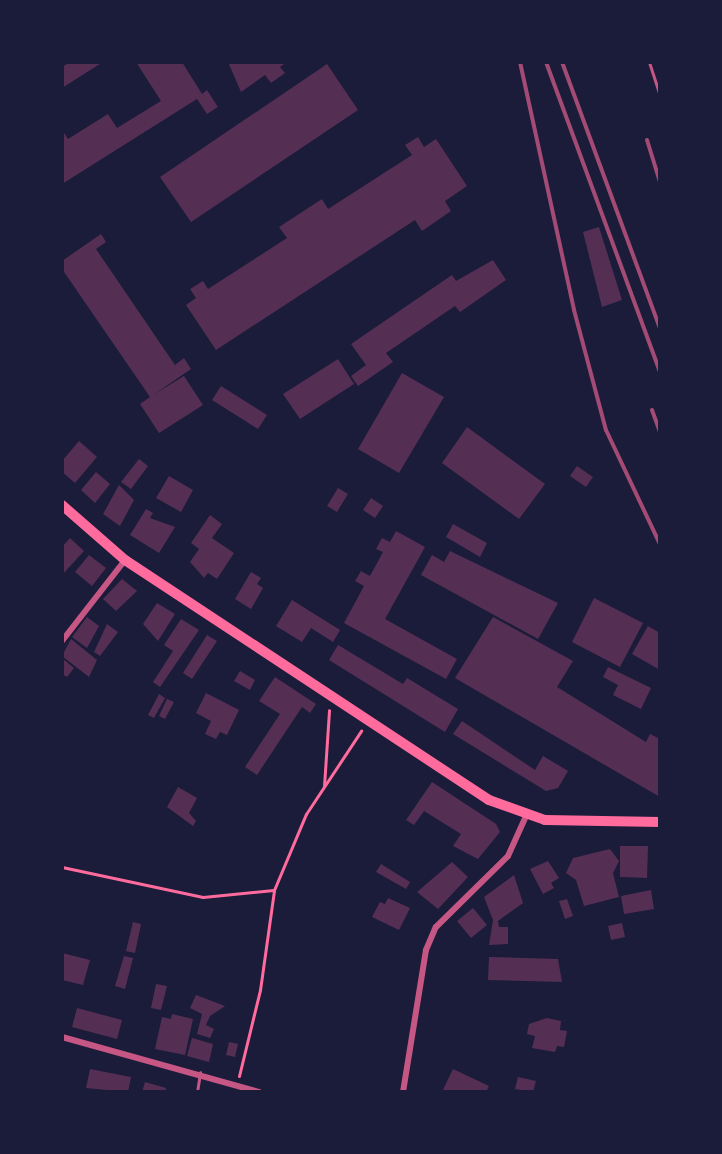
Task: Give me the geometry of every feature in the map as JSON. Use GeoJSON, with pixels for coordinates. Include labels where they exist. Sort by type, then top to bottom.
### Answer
{"type":"FeatureCollection","features":[{"type":"Feature","properties":{"kind":"main road"},"geometry":{"type":"LineString","coordinates":[[62,505],[125,560],[489,800],[545,820],[660,822]]}},
{"type":"Feature","properties":{"kind":"street"},"geometry":{"type":"LineString","coordinates":[[62,641],[125,560]]}},
{"type":"Feature","properties":{"kind":"street"},"geometry":{"type":"LineString","coordinates":[[403,1092],[431,938],[436,927],[508,856],[527,814]]}},
{"type":"Feature","properties":{"kind":"street"},"geometry":{"type":"LineString","coordinates":[[62,1037],[200,1072],[259,1092]]}},
{"type":"Feature","properties":{"kind":"lane"},"geometry":{"type":"LineString","coordinates":[[649,62],[660,95]]}},
{"type":"Feature","properties":{"kind":"lane"},"geometry":{"type":"LineString","coordinates":[[197,1092],[200,1072]]}},
{"type":"Feature","properties":{"kind":"path"},"geometry":{"type":"LineString","coordinates":[[324,786],[329,706]]}},
{"type":"Feature","properties":{"kind":"path"},"geometry":{"type":"LineString","coordinates":[[237,1084],[260,990],[274,890],[306,814],[363,728]]}},
{"type":"Feature","properties":{"kind":"path"},"geometry":{"type":"LineString","coordinates":[[62,867],[203,897],[274,890]]}},
{"type":"Feature","properties":{"kind":"building"},"geometry":{"type":"Polygon","coordinates":[[[70,62],[103,62],[62,88],[62,67],[70,62]]]}},
{"type":"Feature","properties":{"kind":"building"},"geometry":{"type":"Polygon","coordinates":[[[136,62],[182,62],[202,94],[207,90],[218,107],[207,114],[197,99],[62,184],[62,130],[68,139],[108,114],[117,128],[161,101],[136,62]]]}},
{"type":"Feature","properties":{"kind":"building"},"geometry":{"type":"Polygon","coordinates":[[[228,62],[287,62],[280,67],[285,73],[271,83],[265,75],[241,92],[228,62]]]}},
{"type":"Feature","properties":{"kind":"building"},"geometry":{"type":"Polygon","coordinates":[[[327,64],[358,110],[191,222],[160,177],[327,64]]]}},
{"type":"Feature","properties":{"kind":"building"},"geometry":{"type":"Polygon","coordinates":[[[418,137],[424,147],[436,139],[467,186],[445,201],[451,211],[422,231],[415,220],[216,350],[186,305],[196,298],[190,289],[203,281],[208,289],[287,238],[279,227],[322,199],[328,209],[412,155],[405,145],[418,137]]]}},
{"type":"Feature","properties":{"kind":"building"},"geometry":{"type":"Polygon","coordinates":[[[599,227],[622,300],[602,307],[583,232],[599,227]]]}},
{"type":"Feature","properties":{"kind":"building"},"geometry":{"type":"Polygon","coordinates":[[[101,234],[106,242],[96,249],[175,365],[184,358],[191,369],[153,395],[184,376],[203,405],[159,433],[140,404],[150,397],[62,269],[62,261],[101,234]]]}},
{"type":"Feature","properties":{"kind":"building"},"geometry":{"type":"Polygon","coordinates":[[[493,260],[506,280],[460,312],[455,306],[386,353],[393,362],[358,386],[351,376],[366,365],[351,344],[452,275],[456,281],[493,260]]]}},
{"type":"Feature","properties":{"kind":"building"},"geometry":{"type":"Polygon","coordinates":[[[338,359],[354,384],[300,419],[283,394],[338,359]]]}},
{"type":"Feature","properties":{"kind":"building"},"geometry":{"type":"Polygon","coordinates":[[[402,373],[444,397],[399,473],[358,449],[402,373]]]}},
{"type":"Feature","properties":{"kind":"building"},"geometry":{"type":"Polygon","coordinates":[[[221,386],[267,415],[258,429],[212,400],[221,386]]]}},
{"type":"Feature","properties":{"kind":"building"},"geometry":{"type":"Polygon","coordinates":[[[467,427],[545,484],[519,519],[442,463],[467,427]]]}},
{"type":"Feature","properties":{"kind":"building"},"geometry":{"type":"Polygon","coordinates":[[[79,441],[97,457],[75,483],[62,472],[62,461],[79,441]]]}},
{"type":"Feature","properties":{"kind":"building"},"geometry":{"type":"Polygon","coordinates":[[[139,459],[148,466],[131,489],[121,482],[139,459]]]}},
{"type":"Feature","properties":{"kind":"building"},"geometry":{"type":"Polygon","coordinates":[[[577,466],[593,477],[586,487],[570,476],[577,466]]]}},
{"type":"Feature","properties":{"kind":"building"},"geometry":{"type":"Polygon","coordinates":[[[96,472],[110,484],[95,503],[81,490],[96,472]]]}},
{"type":"Feature","properties":{"kind":"building"},"geometry":{"type":"Polygon","coordinates":[[[169,476],[193,490],[181,512],[156,498],[169,476]]]}},
{"type":"Feature","properties":{"kind":"building"},"geometry":{"type":"Polygon","coordinates":[[[119,485],[134,500],[120,526],[103,514],[119,485]]]}},
{"type":"Feature","properties":{"kind":"building"},"geometry":{"type":"Polygon","coordinates":[[[338,488],[348,494],[337,512],[327,506],[338,488]]]}},
{"type":"Feature","properties":{"kind":"building"},"geometry":{"type":"Polygon","coordinates":[[[371,498],[383,506],[375,518],[363,510],[371,498]]]}},
{"type":"Feature","properties":{"kind":"building"},"geometry":{"type":"Polygon","coordinates":[[[146,509],[153,513],[150,518],[175,527],[159,553],[130,535],[146,509]]]}},
{"type":"Feature","properties":{"kind":"building"},"geometry":{"type":"Polygon","coordinates":[[[210,515],[222,524],[212,538],[234,553],[217,579],[208,573],[204,578],[190,562],[199,549],[191,543],[210,515]]]}},
{"type":"Feature","properties":{"kind":"building"},"geometry":{"type":"Polygon","coordinates":[[[453,524],[487,543],[480,557],[446,537],[453,524]]]}},
{"type":"Feature","properties":{"kind":"building"},"geometry":{"type":"Polygon","coordinates":[[[396,531],[425,547],[385,619],[457,659],[446,679],[344,623],[364,586],[355,581],[361,571],[370,576],[383,552],[376,549],[382,538],[390,542],[396,531]]]}},
{"type":"Feature","properties":{"kind":"building"},"geometry":{"type":"Polygon","coordinates":[[[70,538],[84,551],[62,575],[62,547],[70,538]]]}},
{"type":"Feature","properties":{"kind":"building"},"geometry":{"type":"Polygon","coordinates":[[[450,551],[558,603],[538,639],[421,575],[432,555],[444,562],[450,551]]]}},
{"type":"Feature","properties":{"kind":"building"},"geometry":{"type":"Polygon","coordinates":[[[89,555],[106,568],[92,586],[75,572],[89,555]]]}},
{"type":"Feature","properties":{"kind":"building"},"geometry":{"type":"Polygon","coordinates":[[[251,572],[261,578],[257,584],[263,588],[251,609],[235,599],[251,572]]]}},
{"type":"Feature","properties":{"kind":"building"},"geometry":{"type":"Polygon","coordinates":[[[122,579],[137,591],[116,611],[103,599],[122,579]]]}},
{"type":"Feature","properties":{"kind":"building"},"geometry":{"type":"Polygon","coordinates":[[[594,598],[643,623],[620,667],[572,642],[594,598]]]}},
{"type":"Feature","properties":{"kind":"building"},"geometry":{"type":"Polygon","coordinates":[[[292,600],[340,630],[333,642],[311,628],[302,642],[276,626],[292,600]]]}},
{"type":"Feature","properties":{"kind":"building"},"geometry":{"type":"Polygon","coordinates":[[[157,603],[175,614],[158,641],[143,624],[157,603]]]}},
{"type":"Feature","properties":{"kind":"building"},"geometry":{"type":"Polygon","coordinates":[[[87,617],[99,626],[87,648],[72,637],[87,617]]]}},
{"type":"Feature","properties":{"kind":"building"},"geometry":{"type":"Polygon","coordinates":[[[493,617],[573,661],[557,687],[646,742],[650,734],[660,739],[660,797],[455,678],[493,617]]]}},
{"type":"Feature","properties":{"kind":"building"},"geometry":{"type":"Polygon","coordinates":[[[181,619],[199,630],[160,687],[153,682],[173,651],[164,645],[181,619]]]}},
{"type":"Feature","properties":{"kind":"building"},"geometry":{"type":"Polygon","coordinates":[[[107,624],[118,632],[100,656],[94,652],[107,624]]]}},
{"type":"Feature","properties":{"kind":"building"},"geometry":{"type":"Polygon","coordinates":[[[648,626],[660,633],[660,670],[632,654],[648,626]]]}},
{"type":"Feature","properties":{"kind":"building"},"geometry":{"type":"Polygon","coordinates":[[[207,635],[217,641],[192,679],[183,673],[207,635]]]}},
{"type":"Feature","properties":{"kind":"building"},"geometry":{"type":"Polygon","coordinates":[[[71,639],[97,660],[89,677],[62,656],[71,639]]]}},
{"type":"Feature","properties":{"kind":"building"},"geometry":{"type":"Polygon","coordinates":[[[338,645],[403,684],[407,678],[458,709],[445,732],[329,660],[338,645]]]}},
{"type":"Feature","properties":{"kind":"building"},"geometry":{"type":"Polygon","coordinates":[[[62,658],[74,668],[67,677],[62,674],[62,658]]]}},
{"type":"Feature","properties":{"kind":"building"},"geometry":{"type":"Polygon","coordinates":[[[608,667],[651,688],[641,709],[613,695],[618,685],[603,677],[608,667]]]}},
{"type":"Feature","properties":{"kind":"building"},"geometry":{"type":"Polygon","coordinates":[[[240,671],[255,680],[250,690],[234,681],[240,671]]]}},
{"type":"Feature","properties":{"kind":"building"},"geometry":{"type":"Polygon","coordinates":[[[275,677],[316,704],[310,713],[302,707],[257,775],[245,767],[280,714],[259,701],[275,677]]]}},
{"type":"Feature","properties":{"kind":"building"},"geometry":{"type":"Polygon","coordinates":[[[206,693],[239,710],[227,735],[220,732],[216,739],[205,734],[211,721],[196,713],[206,693]]]}},
{"type":"Feature","properties":{"kind":"building"},"geometry":{"type":"Polygon","coordinates":[[[159,694],[165,698],[154,718],[148,715],[159,694]]]}},
{"type":"Feature","properties":{"kind":"building"},"geometry":{"type":"Polygon","coordinates":[[[167,699],[174,702],[165,719],[159,716],[167,699]]]}},
{"type":"Feature","properties":{"kind":"building"},"geometry":{"type":"Polygon","coordinates":[[[462,721],[535,770],[543,756],[568,771],[558,788],[546,791],[453,734],[462,721]]]}},
{"type":"Feature","properties":{"kind":"building"},"geometry":{"type":"Polygon","coordinates":[[[432,782],[496,824],[500,832],[478,859],[453,846],[461,834],[424,811],[414,825],[406,820],[432,782]]]}},
{"type":"Feature","properties":{"kind":"building"},"geometry":{"type":"Polygon","coordinates":[[[178,787],[197,798],[189,813],[196,821],[193,826],[167,807],[178,787]]]}},
{"type":"Feature","properties":{"kind":"building"},"geometry":{"type":"Polygon","coordinates":[[[620,846],[648,846],[647,878],[620,877],[620,846]]]}},
{"type":"Feature","properties":{"kind":"building"},"geometry":{"type":"Polygon","coordinates":[[[610,849],[619,861],[613,873],[619,897],[584,906],[576,880],[566,873],[573,858],[610,849]]]}},
{"type":"Feature","properties":{"kind":"building"},"geometry":{"type":"Polygon","coordinates":[[[548,861],[559,878],[551,883],[554,888],[543,894],[530,869],[548,861]]]}},
{"type":"Feature","properties":{"kind":"building"},"geometry":{"type":"Polygon","coordinates":[[[452,862],[468,877],[438,909],[417,892],[452,862]]]}},
{"type":"Feature","properties":{"kind":"building"},"geometry":{"type":"Polygon","coordinates":[[[381,864],[410,882],[406,889],[376,872],[381,864]]]}},
{"type":"Feature","properties":{"kind":"building"},"geometry":{"type":"Polygon","coordinates":[[[514,875],[523,903],[498,921],[499,927],[508,927],[508,944],[489,945],[493,920],[484,897],[514,875]]]}},
{"type":"Feature","properties":{"kind":"building"},"geometry":{"type":"Polygon","coordinates":[[[651,890],[654,909],[624,914],[621,896],[651,890]]]}},
{"type":"Feature","properties":{"kind":"building"},"geometry":{"type":"Polygon","coordinates":[[[388,898],[410,908],[399,930],[372,917],[380,902],[385,904],[388,898]]]}},
{"type":"Feature","properties":{"kind":"building"},"geometry":{"type":"Polygon","coordinates":[[[567,899],[573,916],[565,919],[559,901],[567,899]]]}},
{"type":"Feature","properties":{"kind":"building"},"geometry":{"type":"Polygon","coordinates":[[[473,908],[487,925],[471,938],[457,921],[473,908]]]}},
{"type":"Feature","properties":{"kind":"building"},"geometry":{"type":"Polygon","coordinates":[[[133,922],[141,924],[135,953],[126,951],[133,922]]]}},
{"type":"Feature","properties":{"kind":"building"},"geometry":{"type":"Polygon","coordinates":[[[622,923],[625,937],[611,940],[608,926],[622,923]]]}},
{"type":"Feature","properties":{"kind":"building"},"geometry":{"type":"Polygon","coordinates":[[[62,953],[90,960],[83,985],[62,980],[62,953]]]}},
{"type":"Feature","properties":{"kind":"building"},"geometry":{"type":"Polygon","coordinates":[[[124,956],[133,958],[125,989],[115,986],[124,956]]]}},
{"type":"Feature","properties":{"kind":"building"},"geometry":{"type":"Polygon","coordinates":[[[489,957],[558,959],[562,982],[488,980],[489,957]]]}},
{"type":"Feature","properties":{"kind":"building"},"geometry":{"type":"Polygon","coordinates":[[[156,984],[167,986],[161,1010],[151,1008],[156,984]]]}},
{"type":"Feature","properties":{"kind":"building"},"geometry":{"type":"Polygon","coordinates":[[[196,995],[225,1006],[210,1016],[206,1025],[214,1029],[210,1038],[197,1034],[202,1014],[190,1008],[196,995]]]}},
{"type":"Feature","properties":{"kind":"building"},"geometry":{"type":"Polygon","coordinates":[[[77,1008],[122,1020],[117,1039],[72,1027],[77,1008]]]}},
{"type":"Feature","properties":{"kind":"building"},"geometry":{"type":"Polygon","coordinates":[[[172,1014],[193,1019],[185,1055],[155,1049],[162,1017],[171,1019],[172,1014]]]}},
{"type":"Feature","properties":{"kind":"building"},"geometry":{"type":"Polygon","coordinates":[[[547,1018],[561,1021],[560,1030],[567,1031],[564,1047],[557,1046],[555,1052],[532,1048],[535,1036],[527,1034],[529,1024],[547,1018]]]}},
{"type":"Feature","properties":{"kind":"building"},"geometry":{"type":"Polygon","coordinates":[[[192,1038],[213,1044],[209,1062],[187,1056],[192,1038]]]}},
{"type":"Feature","properties":{"kind":"building"},"geometry":{"type":"Polygon","coordinates":[[[229,1042],[238,1044],[235,1057],[226,1055],[229,1042]]]}},
{"type":"Feature","properties":{"kind":"building"},"geometry":{"type":"Polygon","coordinates":[[[90,1069],[131,1077],[128,1092],[86,1088],[90,1069]]]}},
{"type":"Feature","properties":{"kind":"building"},"geometry":{"type":"Polygon","coordinates":[[[453,1069],[489,1086],[486,1092],[442,1092],[453,1069]]]}},
{"type":"Feature","properties":{"kind":"building"},"geometry":{"type":"Polygon","coordinates":[[[518,1077],[536,1081],[533,1092],[515,1089],[518,1077]]]}},
{"type":"Feature","properties":{"kind":"building"},"geometry":{"type":"Polygon","coordinates":[[[145,1082],[166,1088],[165,1092],[142,1092],[145,1082]]]}},
{"type":"Feature","properties":{"kind":"railway"},"geometry":{"type":"LineString","coordinates":[[520,62],[574,310],[606,430],[660,544]]}},
{"type":"Feature","properties":{"kind":"railway"},"geometry":{"type":"LineString","coordinates":[[546,62],[660,372]]}},
{"type":"Feature","properties":{"kind":"railway"},"geometry":{"type":"LineString","coordinates":[[562,62],[660,328]]}},
{"type":"Feature","properties":{"kind":"railway"},"geometry":{"type":"LineString","coordinates":[[647,140],[660,182]]}},
{"type":"Feature","properties":{"kind":"railway"},"geometry":{"type":"LineString","coordinates":[[652,410],[660,432]]}}]}
